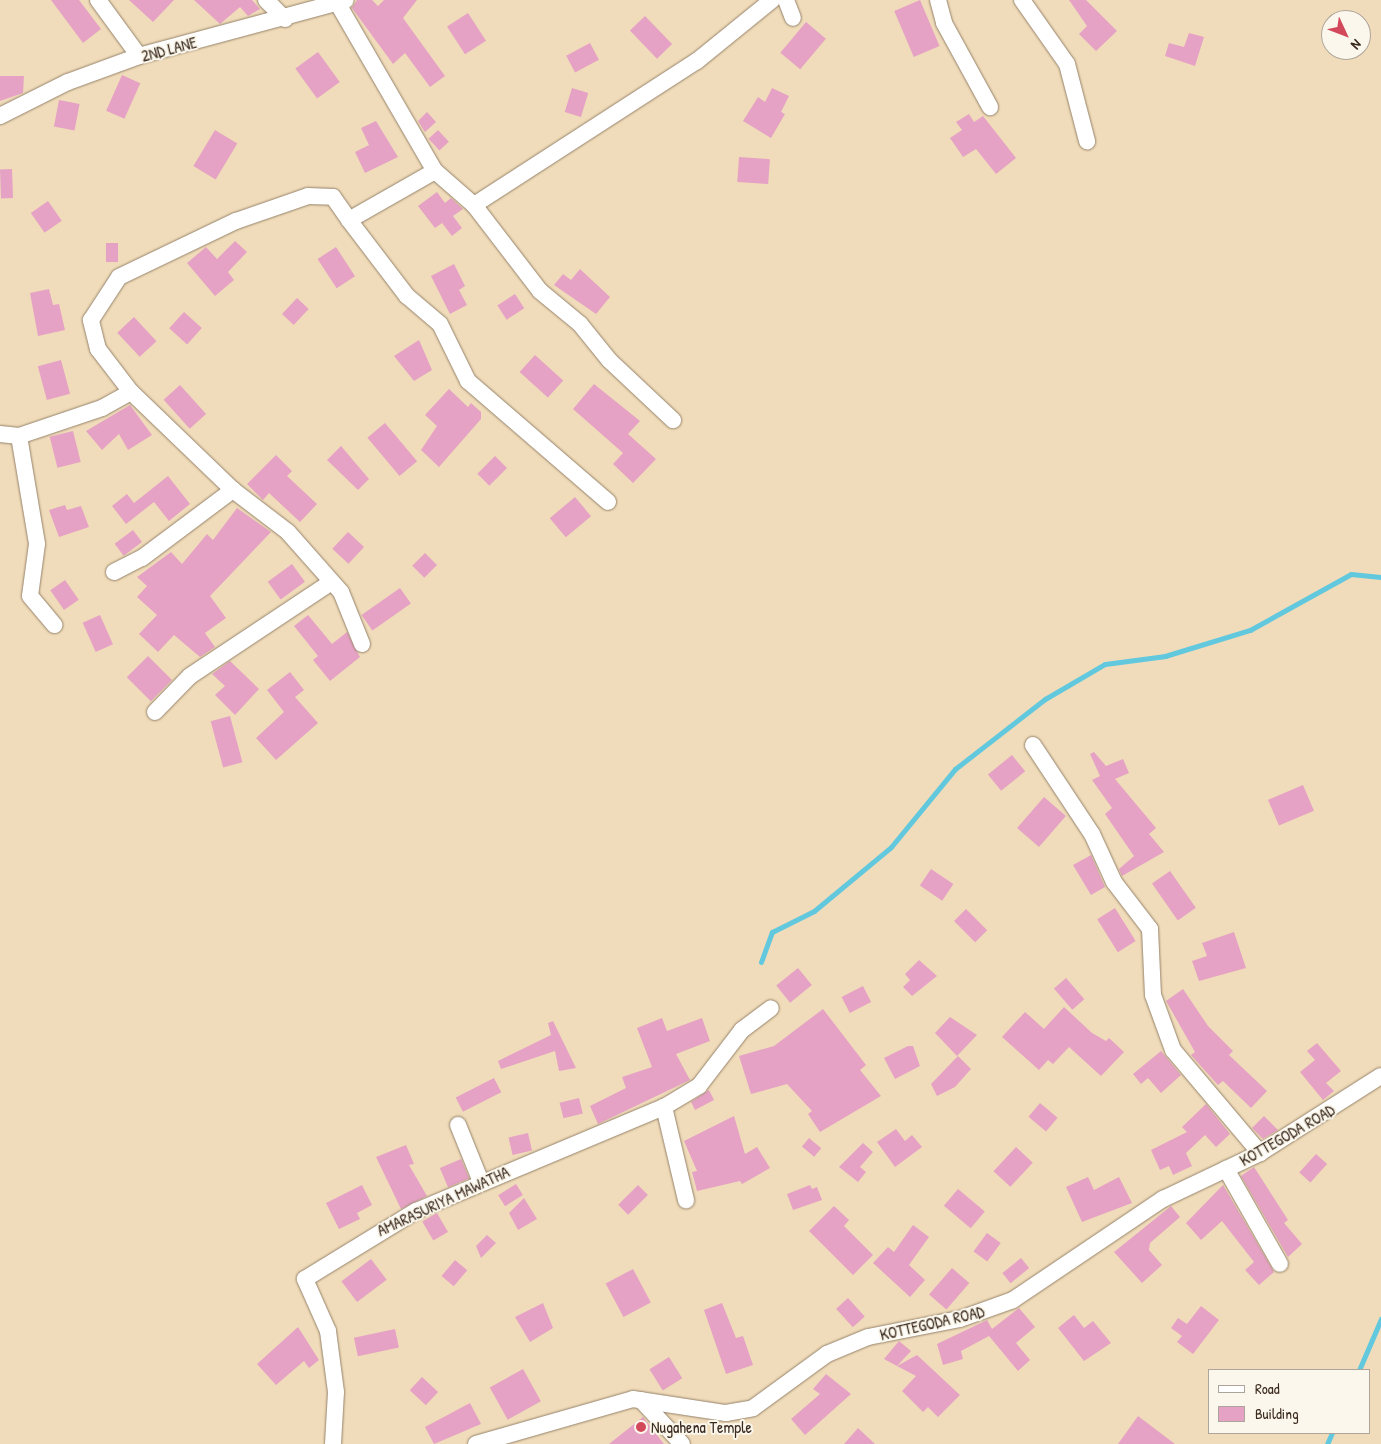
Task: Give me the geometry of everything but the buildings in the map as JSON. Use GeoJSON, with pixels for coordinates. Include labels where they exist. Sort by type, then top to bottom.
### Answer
{"type":"FeatureCollection","features":[{"type":"Feature","properties":{"kind":"street"},"geometry":{"type":"LineString","coordinates":[[98,0],[139,56]]}},
{"type":"Feature","properties":{"kind":"street"},"geometry":{"type":"LineString","coordinates":[[266,0],[285,19]]}},
{"type":"Feature","properties":{"kind":"street"},"geometry":{"type":"LineString","coordinates":[[474,205],[697,61],[772,0]]}},
{"type":"Feature","properties":{"kind":"street"},"geometry":{"type":"LineString","coordinates":[[786,0],[793,18]]}},
{"type":"Feature","properties":{"kind":"street"},"geometry":{"type":"LineString","coordinates":[[938,0],[944,24],[990,107]]}},
{"type":"Feature","properties":{"kind":"street"},"geometry":{"type":"LineString","coordinates":[[1022,0],[1067,64],[1087,141]]}},
{"type":"Feature","properties":{"kind":"street"},"geometry":{"type":"LineString","coordinates":[[342,2],[435,171],[474,205],[540,291],[580,324],[609,360],[672,420]]}},
{"type":"Feature","properties":{"kind":"street","name":"2ND LANE"},"geometry":{"type":"LineString","coordinates":[[0,116],[68,82],[139,56],[285,19],[342,2]]}},
{"type":"Feature","properties":{"kind":"street"},"geometry":{"type":"LineString","coordinates":[[349,220],[435,171]]}},
{"type":"Feature","properties":{"kind":"street"},"geometry":{"type":"LineString","coordinates":[[362,644],[341,592],[330,583],[288,532],[233,490],[132,392],[98,349],[92,320],[119,277],[236,221],[308,196],[333,197],[407,296],[440,324],[468,381],[608,502]]}},
{"type":"Feature","properties":{"kind":"street"},"geometry":{"type":"LineString","coordinates":[[0,434],[19,436],[102,408],[132,392]]}},
{"type":"Feature","properties":{"kind":"street"},"geometry":{"type":"LineString","coordinates":[[19,436],[37,544],[30,596],[54,626]]}},
{"type":"Feature","properties":{"kind":"street"},"geometry":{"type":"LineString","coordinates":[[114,572],[142,558],[233,490]]}},
{"type":"Feature","properties":{"kind":"street"},"geometry":{"type":"LineString","coordinates":[[155,712],[190,676],[330,583]]}},
{"type":"Feature","properties":{"kind":"street"},"geometry":{"type":"LineString","coordinates":[[1033,745],[1092,834],[1114,882],[1150,929],[1153,995],[1173,1050],[1260,1153]]}},
{"type":"Feature","properties":{"kind":"street","name":"AMARASURIYA MAWATHA"},"geometry":{"type":"LineString","coordinates":[[333,1444],[336,1392],[328,1331],[311,1302],[305,1279],[375,1233],[481,1182],[664,1107],[698,1086],[742,1030],[771,1008]]}},
{"type":"Feature","properties":{"kind":"street","name":"KOTTEGODA ROAD"},"geometry":{"type":"LineString","coordinates":[[476,1444],[641,1400],[726,1413],[753,1408],[827,1354],[868,1337],[960,1319],[1014,1300],[1163,1199],[1260,1153],[1381,1076]]}},
{"type":"Feature","properties":{"kind":"street"},"geometry":{"type":"LineString","coordinates":[[664,1107],[686,1200]]}},
{"type":"Feature","properties":{"kind":"street"},"geometry":{"type":"LineString","coordinates":[[458,1124],[481,1182]]}},
{"type":"Feature","properties":{"kind":"street"},"geometry":{"type":"LineString","coordinates":[[1226,1169],[1280,1264]]}},
{"type":"Feature","properties":{"kind":"street"},"geometry":{"type":"LineString","coordinates":[[641,1400],[682,1444]]}},
{"type":"Feature","properties":{"kind":"waterway"},"geometry":{"type":"LineString","coordinates":[[761,962],[772,932],[814,911],[891,847],[955,769],[1045,699],[1105,664],[1165,656],[1250,630],[1351,574],[1381,577]]}},
{"type":"Feature","properties":{"kind":"waterway"},"geometry":{"type":"LineString","coordinates":[[1359,1369],[1381,1319]]}},
{"type":"Feature","properties":{"kind":"waterway"},"geometry":{"type":"LineString","coordinates":[[1327,1444],[1332,1434]]}},
{"type":"Feature","properties":{"kind":"place","name":"Nugahena Temple"},"geometry":{"type":"Point","coordinates":[641,1427]}}]}
